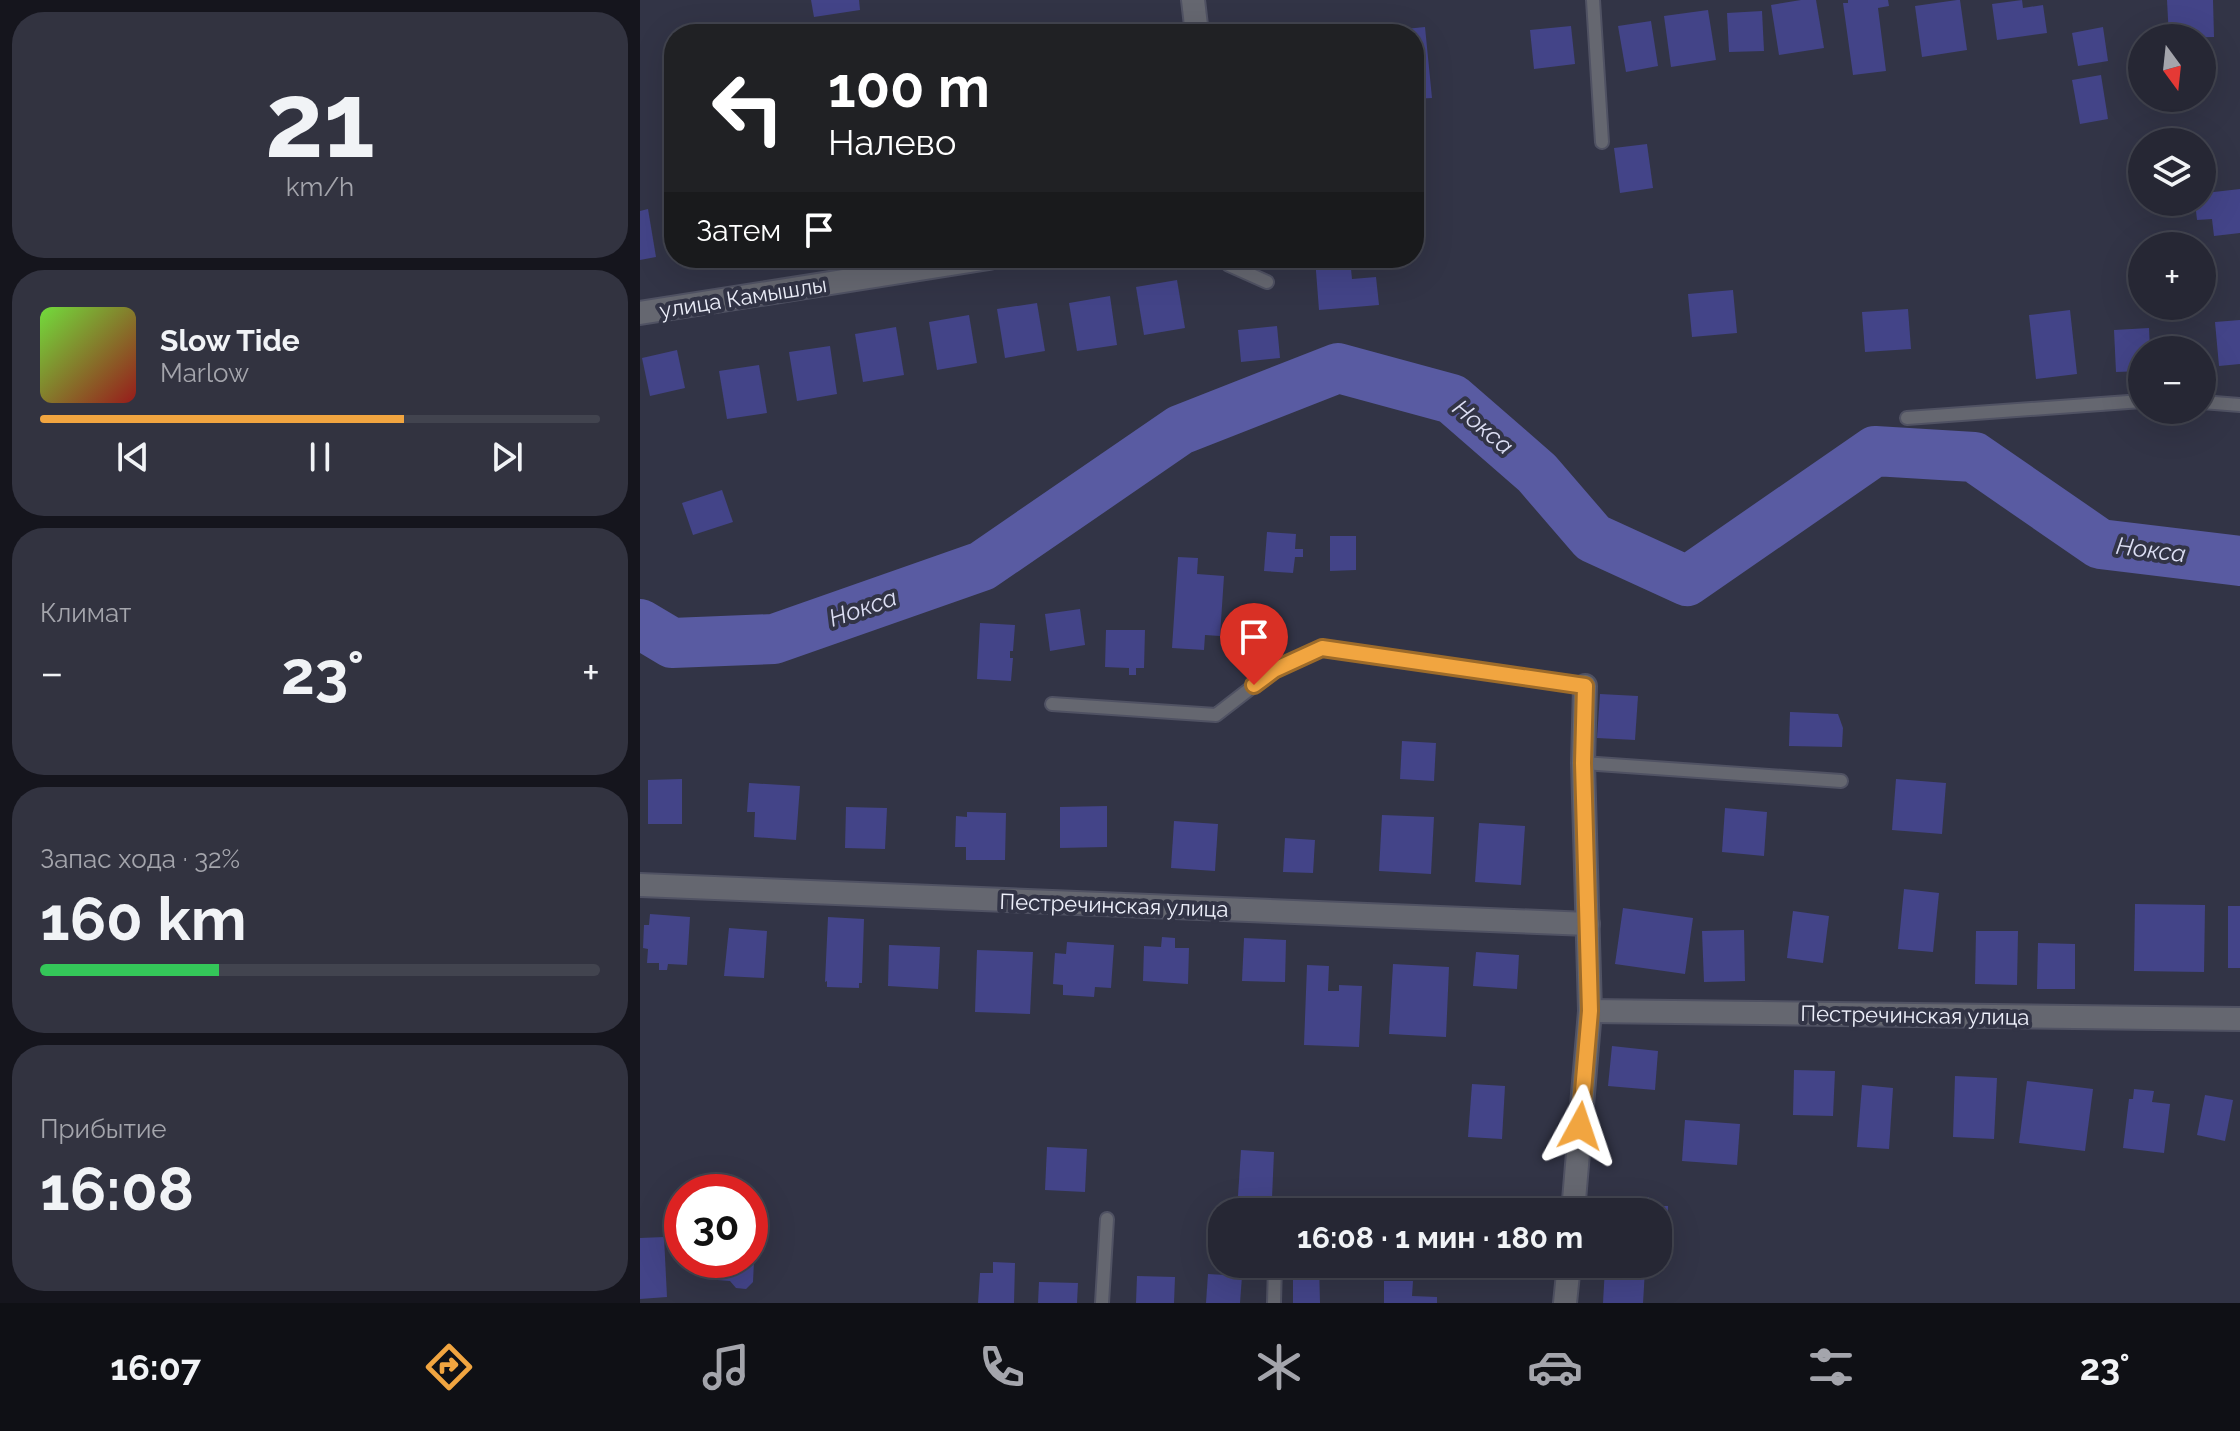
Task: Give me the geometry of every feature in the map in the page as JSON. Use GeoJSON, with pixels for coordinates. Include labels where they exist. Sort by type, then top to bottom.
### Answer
{"type":"FeatureCollection","features":[{"type":"Feature","properties":{"kind":"street"},"geometry":{"type":"LineString","coordinates":[[1193,0],[1196,24]]}},
{"type":"Feature","properties":{"kind":"street","name":"улица Камышлы"},"geometry":{"type":"LineString","coordinates":[[640,313],[926,268]]}},
{"type":"Feature","properties":{"kind":"street"},"geometry":{"type":"LineString","coordinates":[[1574,1198],[1590,1011],[1583,763],[1585,686]]}},
{"type":"Feature","properties":{"kind":"street","name":"Пестречинская улица"},"geometry":{"type":"LineString","coordinates":[[640,885],[1588,924]]}},
{"type":"Feature","properties":{"kind":"street","name":"Пестречинская улица"},"geometry":{"type":"LineString","coordinates":[[1590,1011],[2240,1019]]}},
{"type":"Feature","properties":{"kind":"street"},"geometry":{"type":"LineString","coordinates":[[1565,1303],[1568,1278]]}},
{"type":"Feature","properties":{"kind":"lane"},"geometry":{"type":"LineString","coordinates":[[1593,0],[1602,142]]}},
{"type":"Feature","properties":{"kind":"lane"},"geometry":{"type":"LineString","coordinates":[[1236,268],[1267,282]]}},
{"type":"Feature","properties":{"kind":"lane"},"geometry":{"type":"LineString","coordinates":[[1907,418],[2128,402]]}},
{"type":"Feature","properties":{"kind":"lane"},"geometry":{"type":"LineString","coordinates":[[2216,403],[2240,405]]}},
{"type":"Feature","properties":{"kind":"lane"},"geometry":{"type":"LineString","coordinates":[[1052,704],[1216,715],[1274,670],[1322,648],[1585,686]]}},
{"type":"Feature","properties":{"kind":"lane"},"geometry":{"type":"LineString","coordinates":[[1583,763],[1841,781]]}},
{"type":"Feature","properties":{"kind":"lane"},"geometry":{"type":"LineString","coordinates":[[1102,1303],[1107,1219]]}},
{"type":"Feature","properties":{"kind":"lane"},"geometry":{"type":"LineString","coordinates":[[1274,1303],[1275,1278]]}},
{"type":"Feature","properties":{"kind":"building"},"geometry":{"type":"Polygon","coordinates":[[[811,0],[859,0],[860,10],[814,17],[811,0]]]}},
{"type":"Feature","properties":{"kind":"building"},"geometry":{"type":"Polygon","coordinates":[[[1816,0],[1824,48],[1779,55],[1771,5],[1816,0]]]}},
{"type":"Feature","properties":{"kind":"building"},"geometry":{"type":"Polygon","coordinates":[[[1848,0],[1888,0],[1889,6],[1878,8],[1886,71],[1853,75],[1843,3],[1848,3],[1848,0]]]}},
{"type":"Feature","properties":{"kind":"building"},"geometry":{"type":"Polygon","coordinates":[[[1960,0],[1967,50],[1922,57],[1915,6],[1960,0]]]}},
{"type":"Feature","properties":{"kind":"building"},"geometry":{"type":"Polygon","coordinates":[[[2022,0],[2023,8],[2043,5],[2047,33],[1997,40],[1992,4],[2022,0]]]}},
{"type":"Feature","properties":{"kind":"building"},"geometry":{"type":"Polygon","coordinates":[[[2167,0],[2213,0],[2214,24],[2168,24],[2167,0]]]}},
{"type":"Feature","properties":{"kind":"building"},"geometry":{"type":"Polygon","coordinates":[[[1708,10],[1716,60],[1671,67],[1664,16],[1708,10]]]}},
{"type":"Feature","properties":{"kind":"building"},"geometry":{"type":"Polygon","coordinates":[[[1762,11],[1764,51],[1729,52],[1727,13],[1762,11]]]}},
{"type":"Feature","properties":{"kind":"building"},"geometry":{"type":"Polygon","coordinates":[[[1651,21],[1658,66],[1626,72],[1618,26],[1651,21]]]}},
{"type":"Feature","properties":{"kind":"building"},"geometry":{"type":"Polygon","coordinates":[[[1571,26],[1575,64],[1534,69],[1530,30],[1571,26]]]}},
{"type":"Feature","properties":{"kind":"building"},"geometry":{"type":"Polygon","coordinates":[[[1425,27],[1432,98],[1424,98],[1425,27]]]}},
{"type":"Feature","properties":{"kind":"building"},"geometry":{"type":"Polygon","coordinates":[[[2103,27],[2108,61],[2078,66],[2072,33],[2103,27]]]}},
{"type":"Feature","properties":{"kind":"building"},"geometry":{"type":"Polygon","coordinates":[[[2101,75],[2108,119],[2080,124],[2072,80],[2101,75]]]}},
{"type":"Feature","properties":{"kind":"building"},"geometry":{"type":"Polygon","coordinates":[[[1647,144],[1653,188],[1620,193],[1614,148],[1647,144]]]}},
{"type":"Feature","properties":{"kind":"building"},"geometry":{"type":"Polygon","coordinates":[[[2240,189],[2240,233],[2216,236],[2212,219],[2197,220],[2197,216],[2216,216],[2216,192],[2240,189]]]}},
{"type":"Feature","properties":{"kind":"building"},"geometry":{"type":"Polygon","coordinates":[[[648,209],[656,257],[640,260],[640,211],[648,209]]]}},
{"type":"Feature","properties":{"kind":"building"},"geometry":{"type":"Polygon","coordinates":[[[1316,268],[1351,268],[1352,279],[1376,277],[1379,305],[1319,310],[1316,268]]]}},
{"type":"Feature","properties":{"kind":"building"},"geometry":{"type":"Polygon","coordinates":[[[1177,280],[1185,328],[1144,335],[1136,287],[1177,280]]]}},
{"type":"Feature","properties":{"kind":"building"},"geometry":{"type":"Polygon","coordinates":[[[1733,290],[1737,333],[1692,337],[1688,294],[1733,290]]]}},
{"type":"Feature","properties":{"kind":"building"},"geometry":{"type":"Polygon","coordinates":[[[1110,296],[1117,345],[1077,351],[1069,303],[1110,296]]]}},
{"type":"Feature","properties":{"kind":"building"},"geometry":{"type":"Polygon","coordinates":[[[1037,303],[1045,351],[1005,358],[997,309],[1037,303]]]}},
{"type":"Feature","properties":{"kind":"building"},"geometry":{"type":"Polygon","coordinates":[[[1908,309],[1911,349],[1865,352],[1862,312],[1908,309]]]}},
{"type":"Feature","properties":{"kind":"building"},"geometry":{"type":"Polygon","coordinates":[[[2070,310],[2077,374],[2036,379],[2029,315],[2070,310]]]}},
{"type":"Feature","properties":{"kind":"building"},"geometry":{"type":"Polygon","coordinates":[[[969,315],[977,363],[937,370],[929,322],[969,315]]]}},
{"type":"Feature","properties":{"kind":"building"},"geometry":{"type":"Polygon","coordinates":[[[2240,320],[2240,364],[2219,366],[2215,322],[2240,320]]]}},
{"type":"Feature","properties":{"kind":"building"},"geometry":{"type":"Polygon","coordinates":[[[1277,326],[1280,358],[1241,362],[1238,330],[1277,326]]]}},
{"type":"Feature","properties":{"kind":"building"},"geometry":{"type":"Polygon","coordinates":[[[896,327],[904,375],[863,382],[855,334],[896,327]]]}},
{"type":"Feature","properties":{"kind":"building"},"geometry":{"type":"Polygon","coordinates":[[[2149,328],[2149,336],[2128,336],[2128,372],[2116,372],[2114,330],[2149,328]]]}},
{"type":"Feature","properties":{"kind":"building"},"geometry":{"type":"Polygon","coordinates":[[[830,346],[837,394],[797,401],[789,352],[830,346]]]}},
{"type":"Feature","properties":{"kind":"building"},"geometry":{"type":"Polygon","coordinates":[[[677,350],[685,388],[650,396],[642,358],[677,350]]]}},
{"type":"Feature","properties":{"kind":"building"},"geometry":{"type":"Polygon","coordinates":[[[759,365],[767,413],[727,419],[719,371],[759,365]]]}},
{"type":"Feature","properties":{"kind":"building"},"geometry":{"type":"Polygon","coordinates":[[[722,490],[733,522],[693,535],[682,503],[722,490]]]}},
{"type":"Feature","properties":{"kind":"building"},"geometry":{"type":"Polygon","coordinates":[[[1267,532],[1296,534],[1295,549],[1303,549],[1303,557],[1295,557],[1293,573],[1264,571],[1267,532]]]}},
{"type":"Feature","properties":{"kind":"building"},"geometry":{"type":"Polygon","coordinates":[[[1330,536],[1356,536],[1356,570],[1330,571],[1330,536]]]}},
{"type":"Feature","properties":{"kind":"building"},"geometry":{"type":"Polygon","coordinates":[[[1178,557],[1198,558],[1197,574],[1224,576],[1220,636],[1205,635],[1204,650],[1172,648],[1178,557]]]}},
{"type":"Feature","properties":{"kind":"building"},"geometry":{"type":"Polygon","coordinates":[[[1080,609],[1085,645],[1050,651],[1045,614],[1080,609]]]}},
{"type":"Feature","properties":{"kind":"building"},"geometry":{"type":"Polygon","coordinates":[[[980,623],[1015,625],[1013,651],[1010,651],[1010,658],[1013,658],[1011,681],[977,679],[980,623]]]}},
{"type":"Feature","properties":{"kind":"building"},"geometry":{"type":"Polygon","coordinates":[[[1106,630],[1145,630],[1144,668],[1136,668],[1136,675],[1129,675],[1129,668],[1105,667],[1106,630]]]}},
{"type":"Feature","properties":{"kind":"building"},"geometry":{"type":"Polygon","coordinates":[[[1600,694],[1638,696],[1635,740],[1597,738],[1600,694]]]}},
{"type":"Feature","properties":{"kind":"building"},"geometry":{"type":"Polygon","coordinates":[[[1790,712],[1838,714],[1843,728],[1842,747],[1789,746],[1790,712]]]}},
{"type":"Feature","properties":{"kind":"building"},"geometry":{"type":"Polygon","coordinates":[[[1402,741],[1436,743],[1434,781],[1400,779],[1402,741]]]}},
{"type":"Feature","properties":{"kind":"building"},"geometry":{"type":"Polygon","coordinates":[[[682,779],[682,824],[648,824],[648,780],[682,779]]]}},
{"type":"Feature","properties":{"kind":"building"},"geometry":{"type":"Polygon","coordinates":[[[1896,779],[1946,783],[1942,834],[1892,830],[1896,779]]]}},
{"type":"Feature","properties":{"kind":"building"},"geometry":{"type":"Polygon","coordinates":[[[749,783],[800,786],[796,840],[754,837],[755,812],[747,812],[749,783]]]}},
{"type":"Feature","properties":{"kind":"building"},"geometry":{"type":"Polygon","coordinates":[[[1107,806],[1107,847],[1060,848],[1060,807],[1107,806]]]}},
{"type":"Feature","properties":{"kind":"building"},"geometry":{"type":"Polygon","coordinates":[[[846,807],[887,808],[885,849],[845,848],[846,807]]]}},
{"type":"Feature","properties":{"kind":"building"},"geometry":{"type":"Polygon","coordinates":[[[1725,808],[1767,812],[1764,856],[1722,852],[1725,808]]]}},
{"type":"Feature","properties":{"kind":"building"},"geometry":{"type":"Polygon","coordinates":[[[967,812],[1006,813],[1005,860],[966,860],[966,847],[955,847],[956,816],[967,817],[967,812]]]}},
{"type":"Feature","properties":{"kind":"building"},"geometry":{"type":"Polygon","coordinates":[[[1382,815],[1434,817],[1431,874],[1379,871],[1382,815]]]}},
{"type":"Feature","properties":{"kind":"building"},"geometry":{"type":"Polygon","coordinates":[[[1174,821],[1218,824],[1215,871],[1171,868],[1174,821]]]}},
{"type":"Feature","properties":{"kind":"building"},"geometry":{"type":"Polygon","coordinates":[[[1479,823],[1525,826],[1521,885],[1475,882],[1479,823]]]}},
{"type":"Feature","properties":{"kind":"building"},"geometry":{"type":"Polygon","coordinates":[[[1285,838],[1315,840],[1313,873],[1283,872],[1285,838]]]}},
{"type":"Feature","properties":{"kind":"building"},"geometry":{"type":"Polygon","coordinates":[[[1904,889],[1939,893],[1933,952],[1898,949],[1904,889]]]}},
{"type":"Feature","properties":{"kind":"building"},"geometry":{"type":"Polygon","coordinates":[[[2135,904],[2205,905],[2204,972],[2134,971],[2135,904]]]}},
{"type":"Feature","properties":{"kind":"building"},"geometry":{"type":"Polygon","coordinates":[[[2228,906],[2240,906],[2240,968],[2228,968],[2228,906]]]}},
{"type":"Feature","properties":{"kind":"building"},"geometry":{"type":"Polygon","coordinates":[[[1623,908],[1693,918],[1685,974],[1615,964],[1623,908]]]}},
{"type":"Feature","properties":{"kind":"building"},"geometry":{"type":"Polygon","coordinates":[[[1793,911],[1829,916],[1823,963],[1787,958],[1793,911]]]}},
{"type":"Feature","properties":{"kind":"building"},"geometry":{"type":"Polygon","coordinates":[[[650,914],[690,917],[687,965],[668,964],[667,970],[659,970],[659,963],[647,963],[648,949],[643,948],[644,925],[649,925],[650,914]]]}},
{"type":"Feature","properties":{"kind":"building"},"geometry":{"type":"Polygon","coordinates":[[[828,917],[864,919],[862,983],[859,983],[859,988],[827,987],[828,917]]]}},
{"type":"Feature","properties":{"kind":"building"},"geometry":{"type":"Polygon","coordinates":[[[729,928],[767,931],[764,978],[724,976],[729,928]]]}},
{"type":"Feature","properties":{"kind":"building"},"geometry":{"type":"Polygon","coordinates":[[[1744,930],[1745,981],[1704,982],[1702,931],[1744,930]]]}},
{"type":"Feature","properties":{"kind":"building"},"geometry":{"type":"Polygon","coordinates":[[[1976,931],[2018,931],[2017,985],[1975,984],[1976,931]]]}},
{"type":"Feature","properties":{"kind":"building"},"geometry":{"type":"Polygon","coordinates":[[[1162,937],[1175,938],[1175,948],[1189,948],[1188,984],[1143,981],[1144,946],[1161,947],[1162,937]]]}},
{"type":"Feature","properties":{"kind":"building"},"geometry":{"type":"Polygon","coordinates":[[[1244,938],[1286,940],[1285,982],[1242,981],[1244,938]]]}},
{"type":"Feature","properties":{"kind":"building"},"geometry":{"type":"Polygon","coordinates":[[[1067,942],[1114,945],[1111,988],[1095,987],[1094,997],[1063,995],[1063,985],[1053,984],[1055,953],[1066,954],[1067,942]]]}},
{"type":"Feature","properties":{"kind":"building"},"geometry":{"type":"Polygon","coordinates":[[[2038,943],[2075,944],[2075,989],[2037,989],[2038,943]]]}},
{"type":"Feature","properties":{"kind":"building"},"geometry":{"type":"Polygon","coordinates":[[[889,945],[940,947],[938,989],[888,986],[889,945]]]}},
{"type":"Feature","properties":{"kind":"building"},"geometry":{"type":"Polygon","coordinates":[[[977,950],[1033,952],[1030,1014],[975,1012],[977,950]]]}},
{"type":"Feature","properties":{"kind":"building"},"geometry":{"type":"Polygon","coordinates":[[[1476,952],[1519,955],[1517,989],[1473,986],[1476,952]]]}},
{"type":"Feature","properties":{"kind":"building"},"geometry":{"type":"Polygon","coordinates":[[[1393,964],[1449,967],[1446,1037],[1389,1034],[1393,964]]]}},
{"type":"Feature","properties":{"kind":"building"},"geometry":{"type":"Polygon","coordinates":[[[1307,965],[1329,966],[1328,991],[1339,991],[1339,985],[1362,986],[1359,1047],[1304,1045],[1307,965]]]}},
{"type":"Feature","properties":{"kind":"building"},"geometry":{"type":"Polygon","coordinates":[[[1612,1046],[1658,1051],[1655,1090],[1608,1086],[1612,1046]]]}},
{"type":"Feature","properties":{"kind":"building"},"geometry":{"type":"Polygon","coordinates":[[[1794,1070],[1835,1071],[1833,1116],[1793,1115],[1794,1070]]]}},
{"type":"Feature","properties":{"kind":"building"},"geometry":{"type":"Polygon","coordinates":[[[1955,1076],[1997,1078],[1994,1139],[1953,1137],[1955,1076]]]}},
{"type":"Feature","properties":{"kind":"building"},"geometry":{"type":"Polygon","coordinates":[[[2027,1081],[2093,1089],[2085,1151],[2019,1143],[2027,1081]]]}},
{"type":"Feature","properties":{"kind":"building"},"geometry":{"type":"Polygon","coordinates":[[[1472,1084],[1505,1086],[1502,1139],[1468,1137],[1472,1084]]]}},
{"type":"Feature","properties":{"kind":"building"},"geometry":{"type":"Polygon","coordinates":[[[1862,1085],[1893,1088],[1889,1149],[1857,1147],[1862,1085]]]}},
{"type":"Feature","properties":{"kind":"building"},"geometry":{"type":"Polygon","coordinates":[[[2134,1089],[2154,1091],[2152,1102],[2170,1104],[2164,1153],[2123,1148],[2129,1099],[2133,1099],[2134,1089]]]}},
{"type":"Feature","properties":{"kind":"building"},"geometry":{"type":"Polygon","coordinates":[[[2205,1095],[2233,1100],[2225,1141],[2197,1135],[2205,1095]]]}},
{"type":"Feature","properties":{"kind":"building"},"geometry":{"type":"Polygon","coordinates":[[[1685,1120],[1740,1124],[1737,1165],[1682,1161],[1685,1120]]]}},
{"type":"Feature","properties":{"kind":"building"},"geometry":{"type":"Polygon","coordinates":[[[1047,1147],[1087,1149],[1085,1192],[1045,1190],[1047,1147]]]}},
{"type":"Feature","properties":{"kind":"building"},"geometry":{"type":"Polygon","coordinates":[[[1241,1150],[1274,1152],[1272,1198],[1238,1196],[1241,1150]]]}},
{"type":"Feature","properties":{"kind":"building"},"geometry":{"type":"Polygon","coordinates":[[[1598,1197],[1649,1197],[1649,1198],[1598,1197]]]}},
{"type":"Feature","properties":{"kind":"building"},"geometry":{"type":"Polygon","coordinates":[[[664,1237],[667,1297],[640,1299],[640,1238],[664,1237]]]}},
{"type":"Feature","properties":{"kind":"building"},"geometry":{"type":"Polygon","coordinates":[[[993,1262],[1015,1263],[1014,1303],[978,1303],[980,1273],[993,1273],[993,1262]]]}},
{"type":"Feature","properties":{"kind":"building"},"geometry":{"type":"Polygon","coordinates":[[[1208,1274],[1208,1278],[1242,1278],[1240,1303],[1206,1303],[1208,1274]]]}},
{"type":"Feature","properties":{"kind":"building"},"geometry":{"type":"Polygon","coordinates":[[[1137,1276],[1175,1277],[1174,1303],[1136,1303],[1137,1276]]]}},
{"type":"Feature","properties":{"kind":"building"},"geometry":{"type":"Polygon","coordinates":[[[753,1278],[746,1289],[736,1288],[730,1281],[705,1279],[753,1278]]]}},
{"type":"Feature","properties":{"kind":"building"},"geometry":{"type":"Polygon","coordinates":[[[1293,1278],[1319,1278],[1320,1303],[1293,1303],[1293,1278]]]}},
{"type":"Feature","properties":{"kind":"building"},"geometry":{"type":"Polygon","coordinates":[[[1604,1278],[1645,1278],[1643,1303],[1603,1303],[1604,1278]]]}},
{"type":"Feature","properties":{"kind":"building"},"geometry":{"type":"Polygon","coordinates":[[[1384,1281],[1413,1281],[1412,1296],[1437,1297],[1437,1303],[1384,1303],[1384,1281]]]}},
{"type":"Feature","properties":{"kind":"building"},"geometry":{"type":"Polygon","coordinates":[[[1039,1282],[1078,1283],[1077,1303],[1038,1303],[1039,1282]]]}},
{"type":"Feature","properties":{"kind":"waterway","name":"Нокса"},"geometry":{"type":"LineString","coordinates":[[640,624],[672,643],[774,639],[982,566],[1180,430],[1338,368],[1452,399],[1537,473],[1593,538],[1687,581],[1875,451],[1974,457],[2100,544],[2240,561]]}},
{"type":"Feature","properties":{"kind":"route"},"geometry":{"type":"LineString","coordinates":[[1254,685],[1274,670],[1322,648],[1585,686],[1583,763],[1590,1011],[1580,1126]]}}]}
